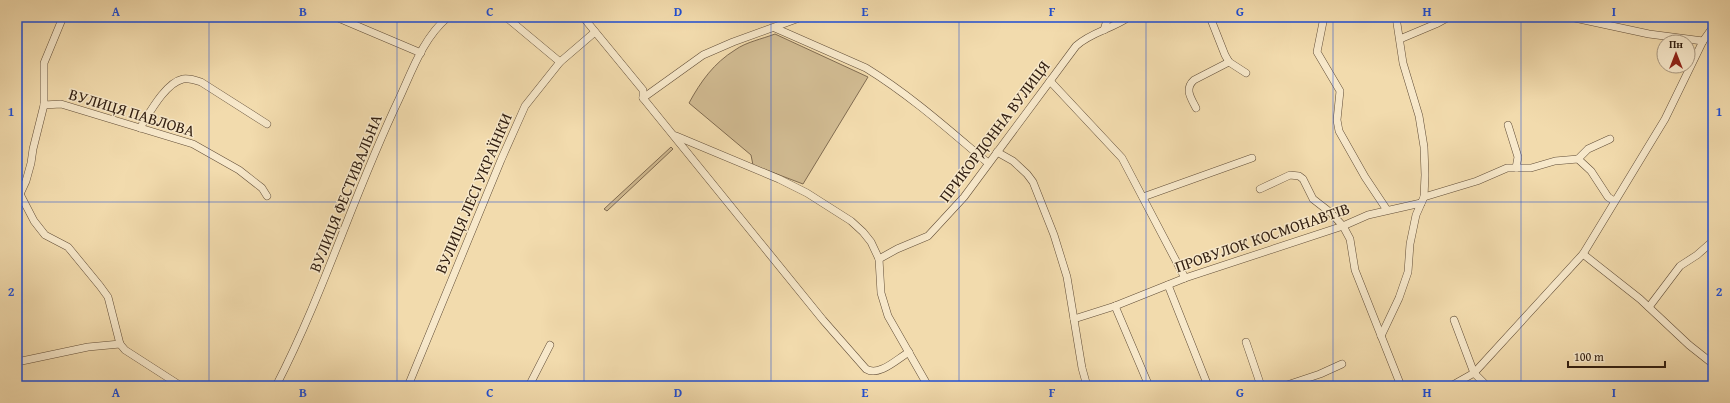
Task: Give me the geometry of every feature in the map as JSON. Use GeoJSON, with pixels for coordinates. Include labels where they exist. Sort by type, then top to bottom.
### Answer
{"type":"FeatureCollection","features":[{"type":"Feature","properties":{"kind":"street"},"geometry":{"type":"LineString","coordinates":[[63,17],[44,63],[44,105],[29,169],[19,194],[34,221],[45,235],[68,247],[108,297],[120,344],[125,350],[181,386]]}},
{"type":"Feature","properties":{"kind":"street"},"geometry":{"type":"LineString","coordinates":[[336,17],[421,53]]}},
{"type":"Feature","properties":{"kind":"street","name":"ВУЛИЦЯ ФЕСТИВАЛЬНА"},"geometry":{"type":"LineString","coordinates":[[276,386],[296,348],[325,280],[386,125],[421,53],[434,31],[448,17]]}},
{"type":"Feature","properties":{"kind":"street"},"geometry":{"type":"LineString","coordinates":[[506,17],[560,62]]}},
{"type":"Feature","properties":{"kind":"street"},"geometry":{"type":"LineString","coordinates":[[583,17],[643,90],[643,98],[824,320],[866,369],[869,371],[879,370],[909,352]]}},
{"type":"Feature","properties":{"kind":"street"},"geometry":{"type":"LineString","coordinates":[[643,98],[703,55],[733,42],[802,17]]}},
{"type":"Feature","properties":{"kind":"street"},"geometry":{"type":"LineString","coordinates":[[1104,30],[1108,17]]}},
{"type":"Feature","properties":{"kind":"street","name":"ПРИКОРДОННА ВУЛИЦЯ"},"geometry":{"type":"LineString","coordinates":[[879,259],[928,236],[964,197],[1076,46],[1088,36],[1118,24],[1129,17]]}},
{"type":"Feature","properties":{"kind":"street"},"geometry":{"type":"LineString","coordinates":[[1210,17],[1229,62],[1246,73]]}},
{"type":"Feature","properties":{"kind":"street"},"geometry":{"type":"LineString","coordinates":[[1324,17],[1317,52],[1340,90],[1337,120],[1339,131],[1365,177],[1387,210]]}},
{"type":"Feature","properties":{"kind":"street"},"geometry":{"type":"LineString","coordinates":[[1381,336],[1408,272],[1413,229],[1422,200],[1425,174],[1423,139],[1419,116],[1403,63],[1396,17]]}},
{"type":"Feature","properties":{"kind":"street"},"geometry":{"type":"LineString","coordinates":[[1400,39],[1449,17]]}},
{"type":"Feature","properties":{"kind":"street"},"geometry":{"type":"LineString","coordinates":[[1570,17],[1649,34],[1703,41]]}},
{"type":"Feature","properties":{"kind":"street"},"geometry":{"type":"LineString","coordinates":[[1456,385],[1474,373],[1583,254],[1665,119],[1703,41],[1713,27]]}},
{"type":"Feature","properties":{"kind":"street"},"geometry":{"type":"LineString","coordinates":[[775,28],[866,68],[880,76],[988,163]]}},
{"type":"Feature","properties":{"kind":"street","name":"ВУЛИЦЯ ЛЕСІ УКРАЇНКИ"},"geometry":{"type":"LineString","coordinates":[[408,386],[500,160],[525,106],[560,62],[594,32]]}},
{"type":"Feature","properties":{"kind":"street"},"geometry":{"type":"LineString","coordinates":[[1196,108],[1189,94],[1188,88],[1190,84],[1194,80],[1229,62]]}},
{"type":"Feature","properties":{"kind":"street"},"geometry":{"type":"LineString","coordinates":[[140,128],[162,95],[176,82],[183,79],[192,79],[201,82],[267,124]]}},
{"type":"Feature","properties":{"kind":"street"},"geometry":{"type":"LineString","coordinates":[[1050,81],[1117,152],[1143,197],[1185,278]]}},
{"type":"Feature","properties":{"kind":"street","name":"ВУЛИЦЯ ПАВЛОВА"},"geometry":{"type":"LineString","coordinates":[[44,105],[61,104],[193,144],[239,170],[262,188],[267,196]]}},
{"type":"Feature","properties":{"kind":"street"},"geometry":{"type":"LineString","coordinates":[[1508,125],[1518,157],[1516,168]]}},
{"type":"Feature","properties":{"kind":"street"},"geometry":{"type":"LineString","coordinates":[[674,135],[779,179],[807,193],[851,221],[863,232],[872,242],[879,259],[881,293],[888,316],[928,386]]}},
{"type":"Feature","properties":{"kind":"street"},"geometry":{"type":"LineString","coordinates":[[1610,140],[1588,149],[1578,158],[1591,171],[1608,197],[1614,201]]}},
{"type":"Feature","properties":{"kind":"street"},"geometry":{"type":"LineString","coordinates":[[998,152],[1013,161],[1033,182],[1054,235],[1067,277],[1082,368],[1087,386]]}},
{"type":"Feature","properties":{"kind":"street"},"geometry":{"type":"LineString","coordinates":[[1143,197],[1252,158]]}},
{"type":"Feature","properties":{"kind":"street","name":"ПРОВУЛОК КОСМОНАВТІВ"},"geometry":{"type":"LineString","coordinates":[[1074,319],[1115,306],[1185,278],[1343,226],[1368,215],[1422,200],[1477,181],[1507,168],[1531,168],[1555,161],[1578,158]]}},
{"type":"Feature","properties":{"kind":"street"},"geometry":{"type":"LineString","coordinates":[[1260,189],[1290,175],[1299,176],[1303,179],[1313,199],[1331,213],[1343,226],[1350,239],[1355,270],[1401,386]]}},
{"type":"Feature","properties":{"kind":"street"},"geometry":{"type":"LineString","coordinates":[[1649,307],[1680,266],[1697,255],[1713,241]]}},
{"type":"Feature","properties":{"kind":"street"},"geometry":{"type":"LineString","coordinates":[[1583,254],[1649,307],[1689,345],[1713,364]]}},
{"type":"Feature","properties":{"kind":"street"},"geometry":{"type":"LineString","coordinates":[[1168,285],[1208,386]]}},
{"type":"Feature","properties":{"kind":"street"},"geometry":{"type":"LineString","coordinates":[[1115,306],[1149,386]]}},
{"type":"Feature","properties":{"kind":"street"},"geometry":{"type":"LineString","coordinates":[[1454,320],[1474,373],[1487,386]]}},
{"type":"Feature","properties":{"kind":"street"},"geometry":{"type":"LineString","coordinates":[[1246,342],[1261,386]]}},
{"type":"Feature","properties":{"kind":"street"},"geometry":{"type":"LineString","coordinates":[[17,362],[88,347],[120,344]]}},
{"type":"Feature","properties":{"kind":"street"},"geometry":{"type":"LineString","coordinates":[[529,386],[550,345]]}},
{"type":"Feature","properties":{"kind":"street"},"geometry":{"type":"LineString","coordinates":[[1284,386],[1320,374],[1342,364]]}},
{"type":"Feature","properties":{"kind":"shaded area"},"geometry":{"type":"Polygon","coordinates":[[[775,34],[868,77],[803,184],[753,165],[751,155],[689,103],[698,87],[709,73],[727,55],[739,47],[775,34]]]}},
{"type":"Feature","properties":{"kind":"shaded area"},"geometry":{"type":"Polygon","coordinates":[[[671,147],[673,149],[607,211],[604,209],[671,147]]]}}]}
